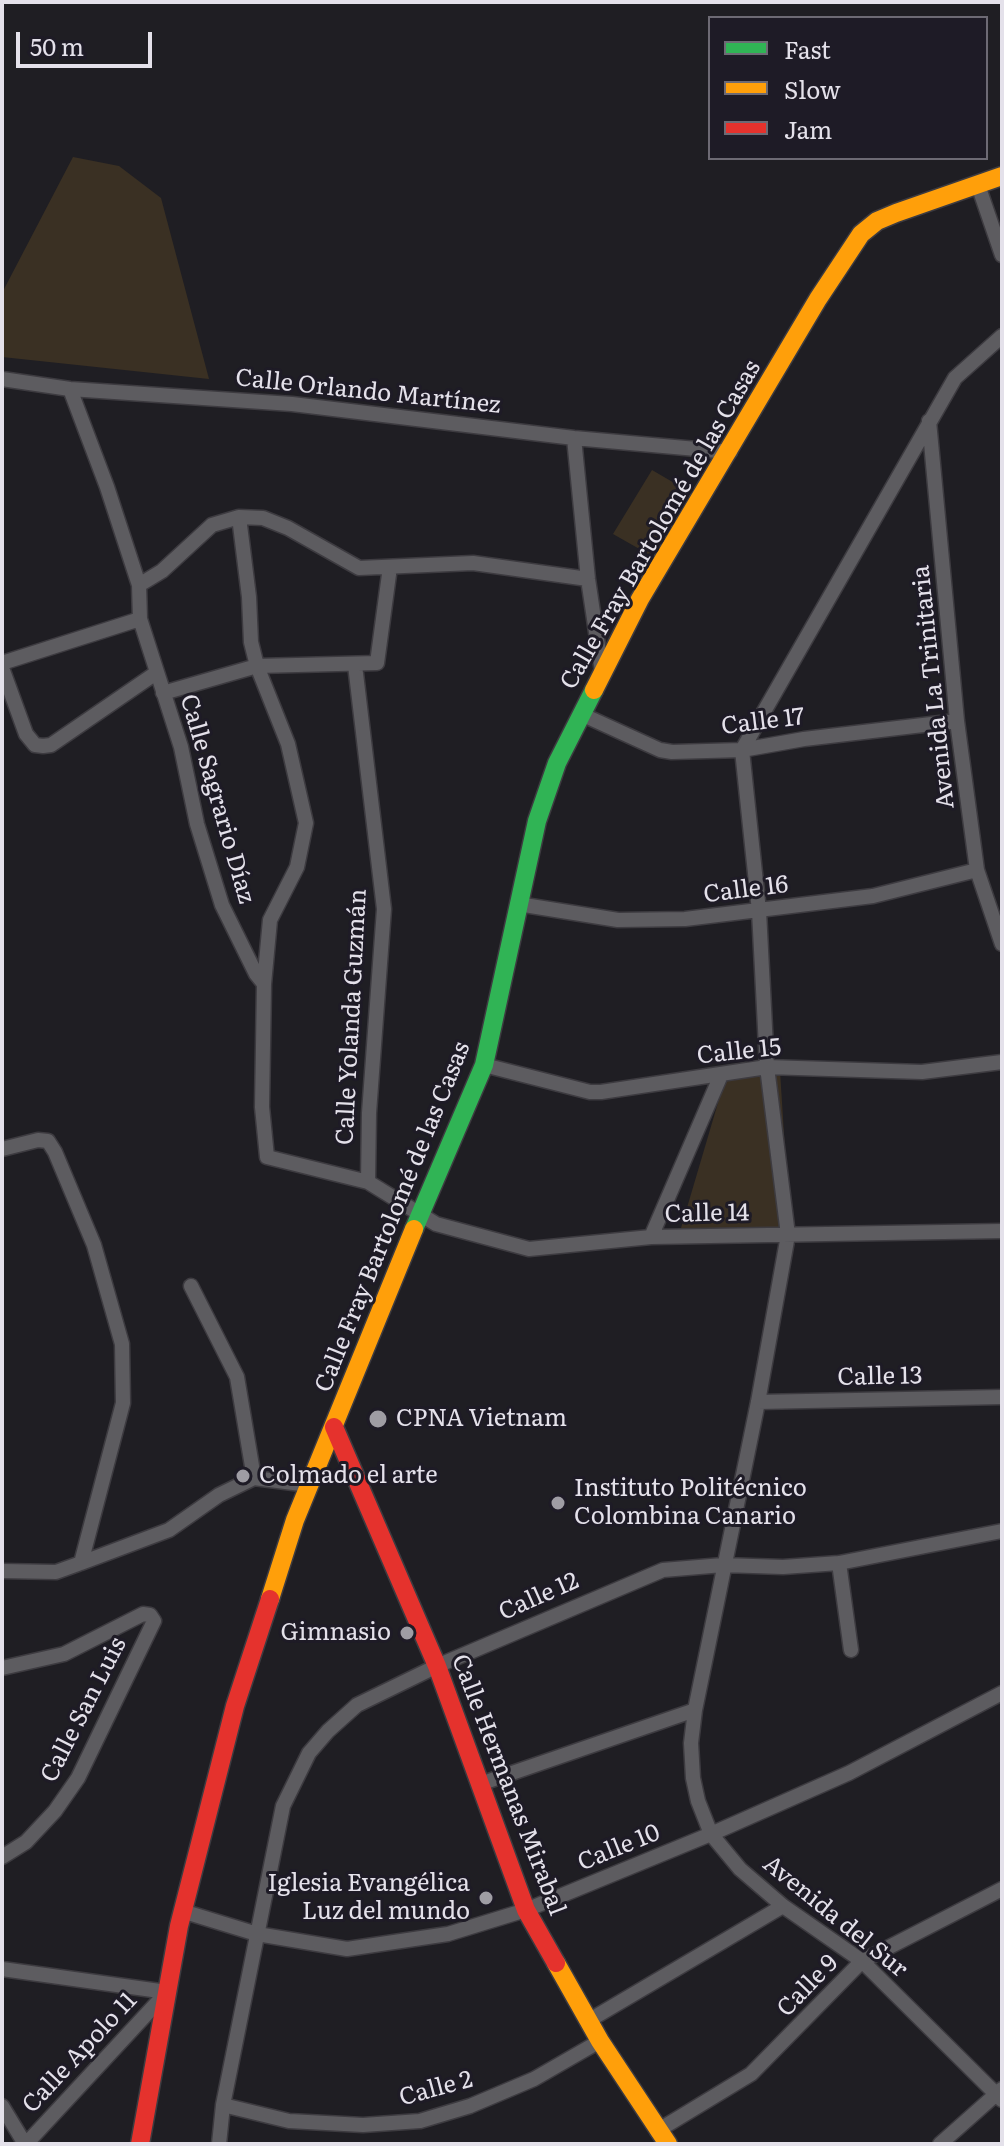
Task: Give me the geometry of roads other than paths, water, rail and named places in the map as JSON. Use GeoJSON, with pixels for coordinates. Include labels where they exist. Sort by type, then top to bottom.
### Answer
{"type":"FeatureCollection","features":[{"type":"Feature","properties":{"kind":"main road","name":"Calle Fray Bartolomé de las Casas"},"geometry":{"type":"LineString","coordinates":[[140,2144],[182,1911],[235,1706],[295,1520],[377,1314],[484,1065],[537,821],[557,763],[640,599],[818,299],[861,234],[886,217],[1002,176]]}},
{"type":"Feature","properties":{"kind":"main road","name":"Calle Hermanas Mirabal"},"geometry":{"type":"LineString","coordinates":[[334,1427],[437,1666],[526,1910],[588,2021],[662,2138]]}},
{"type":"Feature","properties":{"kind":"street"},"geometry":{"type":"LineString","coordinates":[[978,185],[1002,255]]}},
{"type":"Feature","properties":{"kind":"street"},"geometry":{"type":"LineString","coordinates":[[742,750],[955,378],[1002,336]]}},
{"type":"Feature","properties":{"kind":"street","name":"Calle Orlando Martínez"},"geometry":{"type":"LineString","coordinates":[[2,379],[70,389],[292,404],[574,438],[730,452]]}},
{"type":"Feature","properties":{"kind":"street","name":"Calle Sagrario Díaz"},"geometry":{"type":"LineString","coordinates":[[70,389],[139,585],[140,619],[181,747],[197,824],[222,905],[264,984]]}},
{"type":"Feature","properties":{"kind":"street","name":"Avenida La Trinitaria"},"geometry":{"type":"LineString","coordinates":[[929,421],[957,721],[977,870],[1002,944]]}},
{"type":"Feature","properties":{"kind":"street"},"geometry":{"type":"LineString","coordinates":[[574,438],[588,579],[602,672]]}},
{"type":"Feature","properties":{"kind":"street"},"geometry":{"type":"LineString","coordinates":[[139,585],[162,571],[212,525],[239,517],[263,518],[288,528],[359,568],[473,563],[588,579]]}},
{"type":"Feature","properties":{"kind":"street"},"geometry":{"type":"LineString","coordinates":[[239,517],[251,642],[257,666],[288,744],[306,823],[297,867],[270,920],[264,984],[262,1107],[267,1157],[368,1182],[421,1213]]}},
{"type":"Feature","properties":{"kind":"street"},"geometry":{"type":"LineString","coordinates":[[163,693],[257,666],[377,663],[390,567]]}},
{"type":"Feature","properties":{"kind":"street"},"geometry":{"type":"LineString","coordinates":[[140,619],[2,665],[26,734],[35,745],[43,746],[51,745],[156,673]]}},
{"type":"Feature","properties":{"kind":"street","name":"Calle Yolanda Guzmán"},"geometry":{"type":"LineString","coordinates":[[355,665],[384,909],[369,1113],[368,1182]]}},
{"type":"Feature","properties":{"kind":"street","name":"Calle 17"},"geometry":{"type":"LineString","coordinates":[[581,714],[660,750],[672,752],[742,750],[804,739],[957,721]]}},
{"type":"Feature","properties":{"kind":"street","name":"Avenida del Sur"},"geometry":{"type":"LineString","coordinates":[[742,750],[759,911],[767,1067],[788,1235],[758,1402],[695,1710],[691,1743],[693,1778],[711,1834],[740,1869],[783,1906],[862,1961],[1000,2094]]}},
{"type":"Feature","properties":{"kind":"street","name":"Calle 16"},"geometry":{"type":"LineString","coordinates":[[518,904],[618,920],[685,919],[873,896],[977,870]]}},
{"type":"Feature","properties":{"kind":"street","name":"Calle 15"},"geometry":{"type":"LineString","coordinates":[[484,1065],[590,1092],[767,1067],[922,1072],[1002,1062]]}},
{"type":"Feature","properties":{"kind":"street"},"geometry":{"type":"LineString","coordinates":[[651,1237],[721,1075]]}},
{"type":"Feature","properties":{"kind":"street"},"geometry":{"type":"LineString","coordinates":[[2,1149],[38,1140],[48,1141],[55,1152],[94,1245],[122,1344],[123,1403],[81,1563]]}},
{"type":"Feature","properties":{"kind":"street","name":"Calle 14"},"geometry":{"type":"LineString","coordinates":[[421,1213],[436,1224],[529,1249],[651,1237],[1002,1231]]}},
{"type":"Feature","properties":{"kind":"street"},"geometry":{"type":"LineString","coordinates":[[191,1286],[237,1377],[254,1478]]}},
{"type":"Feature","properties":{"kind":"street","name":"Calle 13"},"geometry":{"type":"LineString","coordinates":[[758,1402],[1002,1397]]}},
{"type":"Feature","properties":{"kind":"street"},"geometry":{"type":"LineString","coordinates":[[2,1571],[56,1572],[81,1563],[169,1530],[219,1495],[254,1478],[309,1485]]}},
{"type":"Feature","properties":{"kind":"street","name":"Calle 12"},"geometry":{"type":"LineString","coordinates":[[219,2144],[223,2105],[283,1806],[309,1753],[357,1705],[437,1666],[646,1574],[723,1565],[783,1567],[839,1563],[1002,1531]]}},
{"type":"Feature","properties":{"kind":"street"},"geometry":{"type":"LineString","coordinates":[[839,1563],[851,1650]]}},
{"type":"Feature","properties":{"kind":"street","name":"Calle San Luis"},"geometry":{"type":"LineString","coordinates":[[2,1668],[64,1654],[143,1614],[150,1615],[154,1621],[78,1778],[36,1832],[2,1857]]}},
{"type":"Feature","properties":{"kind":"street","name":"Calle 10"},"geometry":{"type":"LineString","coordinates":[[182,1911],[257,1934],[347,1949],[448,1934],[526,1910],[711,1834],[849,1773],[1002,1693]]}},
{"type":"Feature","properties":{"kind":"street"},"geometry":{"type":"LineString","coordinates":[[480,1784],[695,1710]]}},
{"type":"Feature","properties":{"kind":"street","name":"Calle 9"},"geometry":{"type":"LineString","coordinates":[[662,2138],[762,2065],[862,1961],[1002,1889]]}},
{"type":"Feature","properties":{"kind":"street"},"geometry":{"type":"LineString","coordinates":[[588,2021],[783,1906]]}},
{"type":"Feature","properties":{"kind":"street"},"geometry":{"type":"LineString","coordinates":[[2,1969],[167,1992]]}},
{"type":"Feature","properties":{"kind":"street","name":"Calle Apolo 11"},"geometry":{"type":"LineString","coordinates":[[26,2144],[167,1992]]}},
{"type":"Feature","properties":{"kind":"street","name":"Calle 2"},"geometry":{"type":"LineString","coordinates":[[223,2105],[289,2121],[363,2125],[420,2121],[470,2106],[534,2079],[600,2041]]}},
{"type":"Feature","properties":{"kind":"street"},"geometry":{"type":"LineString","coordinates":[[940,2144],[1000,2094]]}},
{"type":"Feature","properties":{"kind":"street"},"geometry":{"type":"LineString","coordinates":[[2,2106],[26,2144]]}},
{"type":"Feature","properties":{"kind":"place","name":"CPNA Vietnam"},"geometry":{"type":"Point","coordinates":[378,1419]}},
{"type":"Feature","properties":{"kind":"place","name":"Colmado el arte"},"geometry":{"type":"Point","coordinates":[243,1476]}},
{"type":"Feature","properties":{"kind":"place","name":"Instituto Politécnico Colombina Canario"},"geometry":{"type":"Point","coordinates":[558,1503]}},
{"type":"Feature","properties":{"kind":"place","name":"Gimnasio"},"geometry":{"type":"Point","coordinates":[407,1633]}},
{"type":"Feature","properties":{"kind":"place","name":"Iglesia Evangélica Luz del mundo"},"geometry":{"type":"Point","coordinates":[486,1898]}}]}
